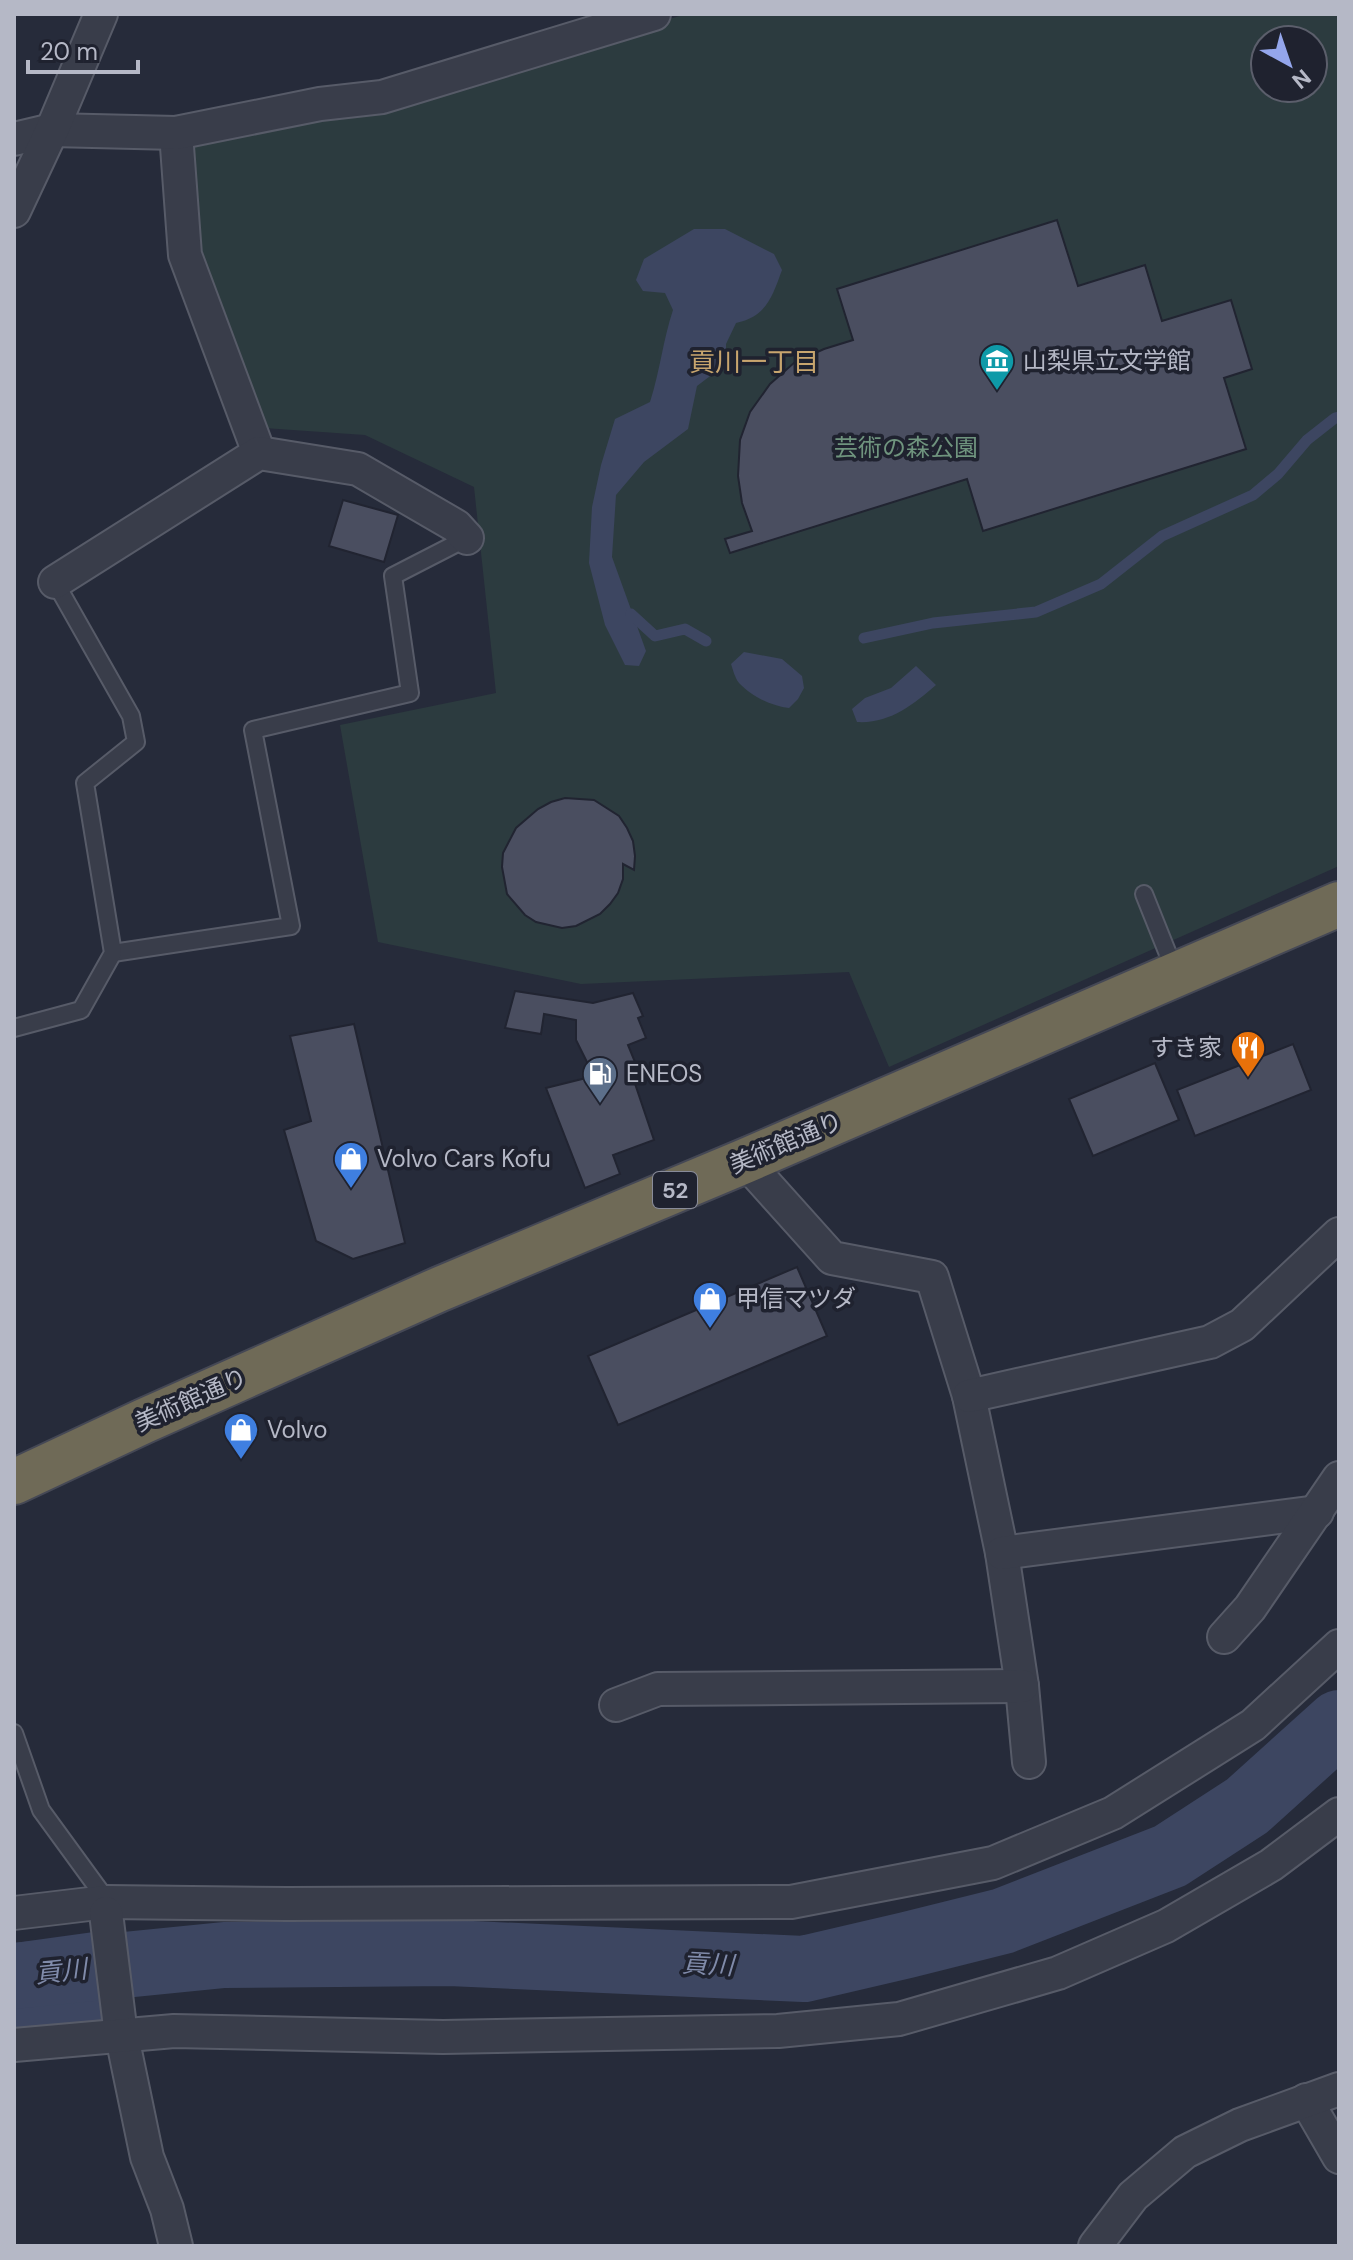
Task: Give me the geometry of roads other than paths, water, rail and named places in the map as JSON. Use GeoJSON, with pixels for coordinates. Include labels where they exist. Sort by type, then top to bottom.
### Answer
{"type":"FeatureCollection","features":[{"type":"Feature","properties":{"kind":"highway","name":"美術館通り"},"geometry":{"type":"LineString","coordinates":[[14,1482],[440,1289],[745,1161],[1339,904]]}},
{"type":"Feature","properties":{"kind":"street"},"geometry":{"type":"LineString","coordinates":[[14,211],[101,14]]}},
{"type":"Feature","properties":{"kind":"street"},"geometry":{"type":"LineString","coordinates":[[14,139],[52,130],[176,133],[320,104],[382,97],[654,14]]}},
{"type":"Feature","properties":{"kind":"street"},"geometry":{"type":"LineString","coordinates":[[176,133],[185,255],[259,453]]}},
{"type":"Feature","properties":{"kind":"street"},"geometry":{"type":"LineString","coordinates":[[55,582],[259,453],[358,469],[456,526],[467,538]]}},
{"type":"Feature","properties":{"kind":"street"},"geometry":{"type":"LineString","coordinates":[[745,1161],[832,1258],[932,1277],[969,1396],[1002,1553],[1022,1686],[1029,1762]]}},
{"type":"Feature","properties":{"kind":"street"},"geometry":{"type":"LineString","coordinates":[[969,1396],[1210,1342],[1242,1325],[1339,1234]]}},
{"type":"Feature","properties":{"kind":"street"},"geometry":{"type":"LineString","coordinates":[[1224,1637],[1250,1608],[1339,1478]]}},
{"type":"Feature","properties":{"kind":"street"},"geometry":{"type":"LineString","coordinates":[[1002,1553],[1317,1512]]}},
{"type":"Feature","properties":{"kind":"street"},"geometry":{"type":"LineString","coordinates":[[14,1913],[288,1904],[791,1902],[993,1863],[1113,1813],[1253,1725],[1339,1646]]}},
{"type":"Feature","properties":{"kind":"street"},"geometry":{"type":"LineString","coordinates":[[616,1705],[658,1689],[1022,1686]]}},
{"type":"Feature","properties":{"kind":"street"},"geometry":{"type":"LineString","coordinates":[[14,2045],[121,2031],[443,2037],[762,2031],[899,2019],[1058,1973],[1166,1926],[1271,1865],[1339,1814]]}},
{"type":"Feature","properties":{"kind":"street"},"geometry":{"type":"LineString","coordinates":[[106,1908],[121,2031],[147,2157],[167,2209],[176,2246]]}},
{"type":"Feature","properties":{"kind":"street"},"geometry":{"type":"LineString","coordinates":[[1095,2246],[1133,2196],[1185,2152],[1240,2125],[1339,2089]]}},
{"type":"Feature","properties":{"kind":"street"},"geometry":{"type":"LineString","coordinates":[[1306,2100],[1339,2157]]}},
{"type":"Feature","properties":{"kind":"lane"},"geometry":{"type":"LineString","coordinates":[[113,953],[291,926],[253,730],[410,693],[393,576],[467,538]]}},
{"type":"Feature","properties":{"kind":"lane"},"geometry":{"type":"LineString","coordinates":[[14,1028],[81,1010],[113,953],[85,783],[136,742],[131,716],[55,582]]}},
{"type":"Feature","properties":{"kind":"lane"},"geometry":{"type":"LineString","coordinates":[[1144,894],[1176,974]]}},
{"type":"Feature","properties":{"kind":"lane"},"geometry":{"type":"LineString","coordinates":[[14,1733],[41,1810],[106,1908]]}},
{"type":"Feature","properties":{"kind":"water"},"geometry":{"type":"Polygon","coordinates":[[[694,229],[725,229],[774,254],[782,270],[762,310],[736,323],[726,344],[726,364],[697,386],[688,429],[644,462],[616,495],[612,557],[646,651],[639,666],[625,665],[605,625],[589,563],[592,507],[615,419],[650,402],[673,310],[665,293],[643,291],[636,280],[644,259],[694,229]]]}},
{"type":"Feature","properties":{"kind":"water"},"geometry":{"type":"Polygon","coordinates":[[[744,652],[782,659],[802,676],[804,688],[789,708],[762,700],[739,683],[731,664],[744,652]]]}},
{"type":"Feature","properties":{"kind":"water"},"geometry":{"type":"Polygon","coordinates":[[[916,666],[936,685],[890,716],[857,722],[852,709],[865,698],[891,688],[916,666]]]}},
{"type":"Feature","properties":{"kind":"water"},"geometry":{"type":"Polygon","coordinates":[[[101,1931],[112,2023],[14,2033],[14,1943],[101,1931]]]}},
{"type":"Feature","properties":{"kind":"waterway"},"geometry":{"type":"LineString","coordinates":[[864,638],[933,623],[1036,612],[1101,584],[1162,536],[1253,495],[1278,474],[1307,440],[1339,417]]}},
{"type":"Feature","properties":{"kind":"waterway"},"geometry":{"type":"LineString","coordinates":[[631,614],[655,636],[685,629],[706,641]]}},
{"type":"Feature","properties":{"kind":"waterway","name":"貢川"},"geometry":{"type":"LineString","coordinates":[[14,1976],[224,1955],[450,1953],[804,1969],[1003,1921],[1170,1856],[1247,1806],[1339,1723]]}},
{"type":"Feature","properties":{"kind":"place","name":"山梨県立文学館"},"geometry":{"type":"Point","coordinates":[997,392]}},
{"type":"Feature","properties":{"kind":"place","name":"すき家"},"geometry":{"type":"Point","coordinates":[1248,1079]}},
{"type":"Feature","properties":{"kind":"place","name":"ENEOS"},"geometry":{"type":"Point","coordinates":[600,1105]}},
{"type":"Feature","properties":{"kind":"place","name":"Volvo Cars Kofu"},"geometry":{"type":"Point","coordinates":[351,1190]}},
{"type":"Feature","properties":{"kind":"place","name":"甲信マツダ"},"geometry":{"type":"Point","coordinates":[710,1330]}},
{"type":"Feature","properties":{"kind":"place","name":"Volvo"},"geometry":{"type":"Point","coordinates":[241,1461]}},
{"type":"Feature","properties":{"kind":"district","name":"貢川一丁目"},"geometry":{"type":"Point","coordinates":[754,362]}},
{"type":"Feature","properties":{"kind":"park label","name":"芸術の森公園"},"geometry":{"type":"Point","coordinates":[906,448]}}]}
